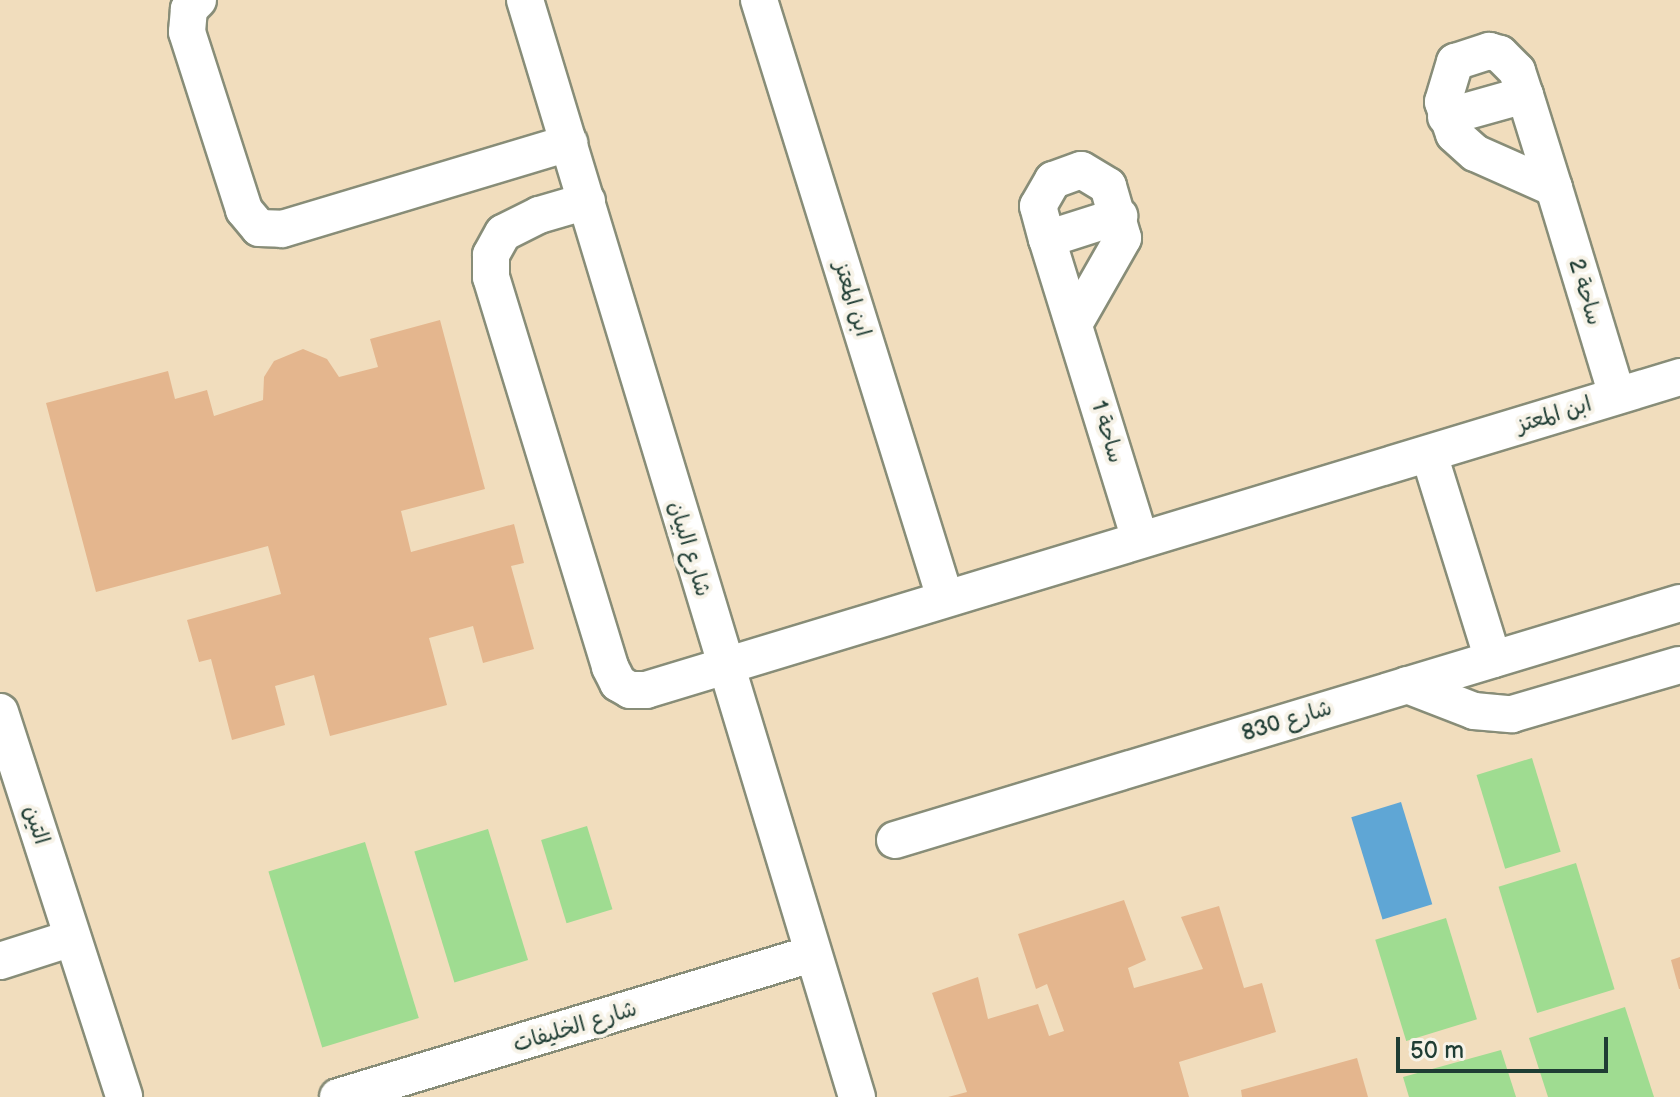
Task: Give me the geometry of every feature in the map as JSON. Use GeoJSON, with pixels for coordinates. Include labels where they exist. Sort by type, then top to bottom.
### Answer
{"type":"FeatureCollection","features":[{"type":"Feature","properties":{"kind":"street"},"geometry":{"type":"LineString","coordinates":[[198,0],[189,9],[187,32],[244,210],[259,228],[282,229],[569,143]]}},
{"type":"Feature","properties":{"kind":"street","name":"شارع البيان"},"geometry":{"type":"LineString","coordinates":[[525,0],[724,667],[857,1097]]}},
{"type":"Feature","properties":{"kind":"street","name":"ابن المعتز"},"geometry":{"type":"LineString","coordinates":[[759,0],[945,598]]}},
{"type":"Feature","properties":{"kind":"street","name":"ساحة 2"},"geometry":{"type":"LineString","coordinates":[[1446,117],[1443,102],[1455,62],[1489,51],[1510,61],[1525,95],[1617,396]]}},
{"type":"Feature","properties":{"kind":"street"},"geometry":{"type":"LineString","coordinates":[[1525,95],[1446,117],[1454,134],[1475,153],[1554,188]]}},
{"type":"Feature","properties":{"kind":"street","name":"ساحة 1"},"geometry":{"type":"LineString","coordinates":[[1074,324],[1122,246],[1119,216],[1108,186],[1094,173],[1068,171],[1043,191],[1038,206],[1047,239],[1140,540]]}},
{"type":"Feature","properties":{"kind":"street","name":"ابن المعتز"},"geometry":{"type":"LineString","coordinates":[[587,201],[539,215],[503,233],[491,255],[496,292],[618,683],[646,690],[1680,377]]}},
{"type":"Feature","properties":{"kind":"street"},"geometry":{"type":"LineString","coordinates":[[1047,239],[1119,216]]}},
{"type":"Feature","properties":{"kind":"street"},"geometry":{"type":"LineString","coordinates":[[1429,454],[1493,659]]}},
{"type":"Feature","properties":{"kind":"street","name":"شارع 830"},"geometry":{"type":"LineString","coordinates":[[895,840],[1680,603]]}},
{"type":"Feature","properties":{"kind":"street"},"geometry":{"type":"LineString","coordinates":[[1407,685],[1499,715],[1680,665]]}},
{"type":"Feature","properties":{"kind":"street","name":"التين"},"geometry":{"type":"LineString","coordinates":[[0,712],[124,1097]]}},
{"type":"Feature","properties":{"kind":"street"},"geometry":{"type":"LineString","coordinates":[[0,961],[72,938]]}},
{"type":"Feature","properties":{"kind":"street","name":"شارع الخليفات"},"geometry":{"type":"LineString","coordinates":[[338,1097],[812,954]]}},
{"type":"Feature","properties":{"kind":"green space"},"geometry":{"type":"Polygon","coordinates":[[[1532,758],[1561,852],[1505,869],[1477,775],[1532,758]]]}},
{"type":"Feature","properties":{"kind":"green space"},"geometry":{"type":"Polygon","coordinates":[[[587,826],[612,909],[567,923],[541,840],[587,826]]]}},
{"type":"Feature","properties":{"kind":"green space"},"geometry":{"type":"Polygon","coordinates":[[[488,829],[528,960],[454,983],[414,852],[488,829]]]}},
{"type":"Feature","properties":{"kind":"green space"},"geometry":{"type":"Polygon","coordinates":[[[365,842],[419,1018],[322,1047],[268,872],[365,842]]]}},
{"type":"Feature","properties":{"kind":"green space"},"geometry":{"type":"Polygon","coordinates":[[[1576,863],[1615,989],[1537,1013],[1499,887],[1576,863]]]}},
{"type":"Feature","properties":{"kind":"green space"},"geometry":{"type":"Polygon","coordinates":[[[1446,918],[1477,1019],[1406,1041],[1375,940],[1446,918]]]}},
{"type":"Feature","properties":{"kind":"green space"},"geometry":{"type":"Polygon","coordinates":[[[1625,1007],[1654,1097],[1548,1097],[1529,1038],[1625,1007]]]}},
{"type":"Feature","properties":{"kind":"green space"},"geometry":{"type":"Polygon","coordinates":[[[1501,1050],[1516,1097],[1409,1097],[1403,1077],[1501,1050]]]}},
{"type":"Feature","properties":{"kind":"water"},"geometry":{"type":"Polygon","coordinates":[[[1401,802],[1432,904],[1383,920],[1351,817],[1401,802]]]}},
{"type":"Feature","properties":{"kind":"building"},"geometry":{"type":"Polygon","coordinates":[[[440,320],[485,489],[401,511],[411,552],[514,524],[524,563],[511,566],[534,649],[483,663],[473,626],[429,638],[447,705],[330,736],[314,675],[275,686],[285,725],[232,740],[211,659],[199,662],[187,620],[281,594],[268,546],[96,592],[46,403],[168,371],[175,399],[207,390],[214,416],[263,400],[264,377],[274,361],[303,349],[327,359],[339,377],[378,367],[370,339],[440,320]]]}},
{"type":"Feature","properties":{"kind":"building"},"geometry":{"type":"Polygon","coordinates":[[[1124,900],[1146,960],[1128,968],[1134,988],[1203,969],[1181,917],[1219,906],[1244,988],[1262,983],[1276,1032],[1179,1062],[1189,1097],[948,1097],[967,1092],[932,993],[978,977],[988,1019],[1038,1004],[1049,1036],[1064,1031],[1047,984],[1036,989],[1018,934],[1124,900]]]}},
{"type":"Feature","properties":{"kind":"building"},"geometry":{"type":"Polygon","coordinates":[[[1680,957],[1680,989],[1679,989],[1671,960],[1680,957]]]}},
{"type":"Feature","properties":{"kind":"building"},"geometry":{"type":"Polygon","coordinates":[[[1357,1058],[1368,1097],[1242,1097],[1241,1090],[1357,1058]]]}}]}
